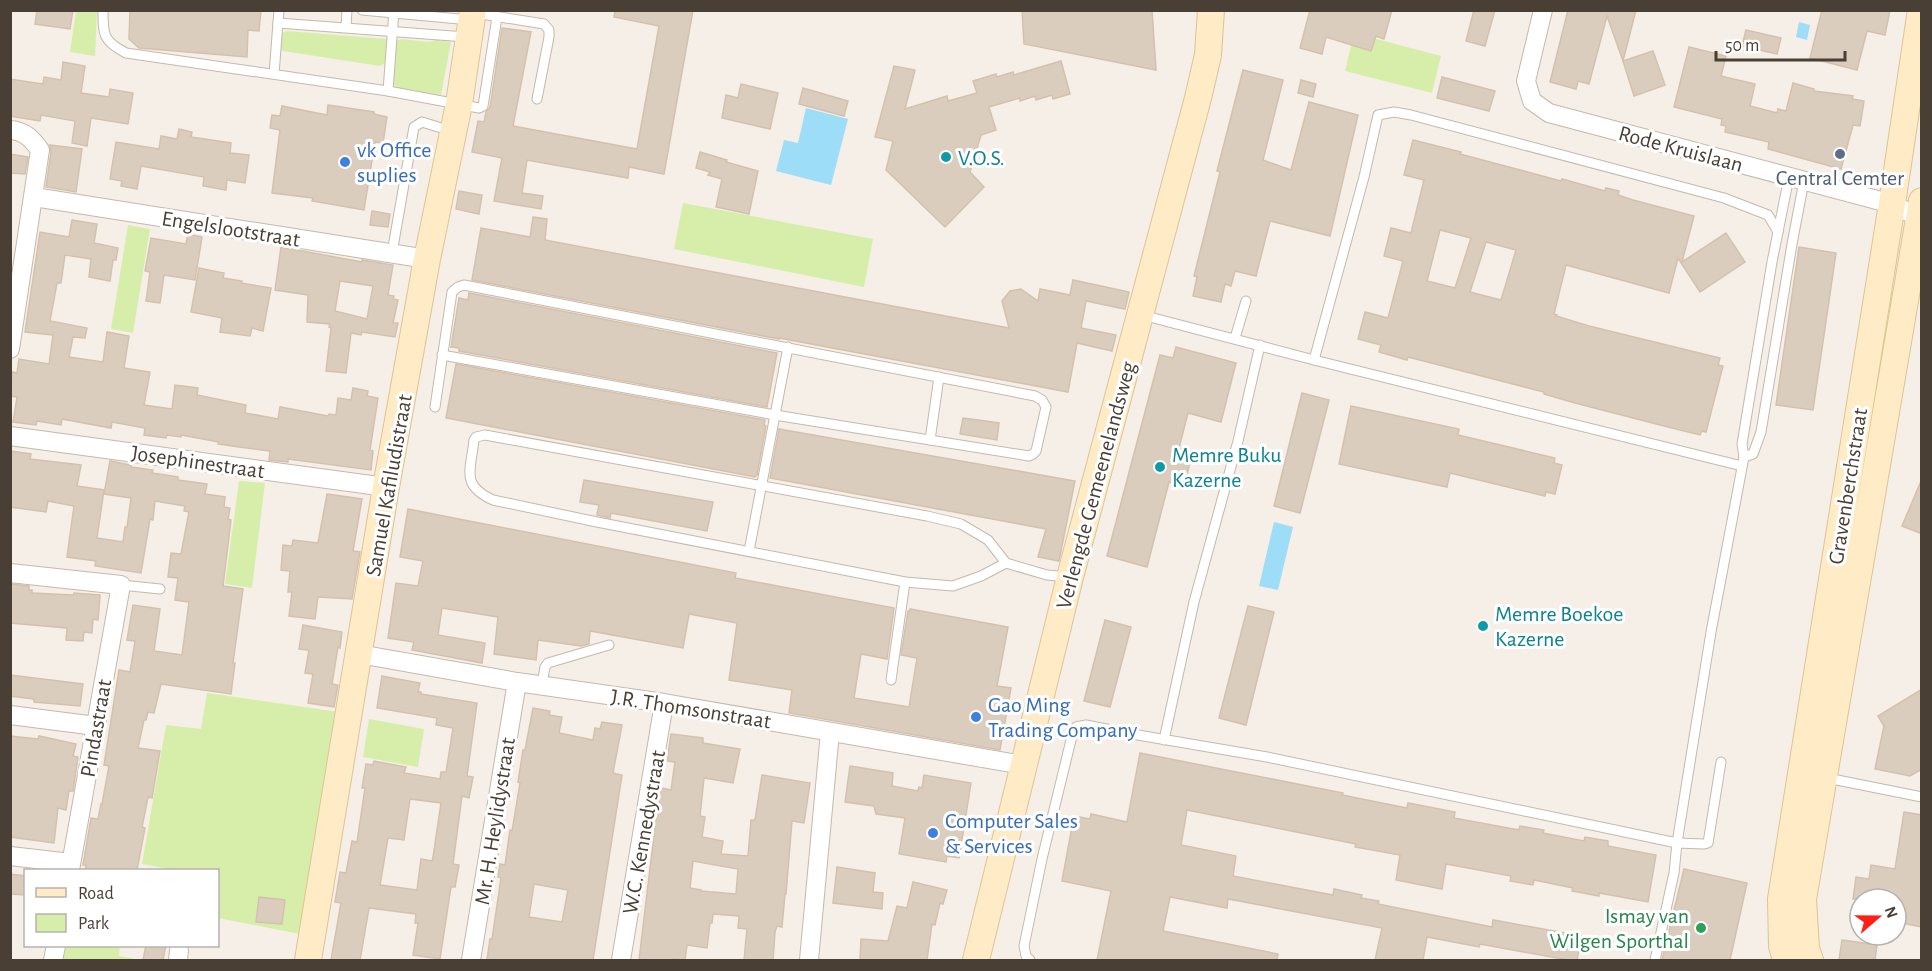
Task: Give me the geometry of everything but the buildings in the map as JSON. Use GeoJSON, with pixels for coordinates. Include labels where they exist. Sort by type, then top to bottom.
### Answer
{"type":"FeatureCollection","features":[{"type":"Feature","properties":{"kind":"street","name":"Verlengde Gemeenelandsweg"},"geometry":{"type":"LineString","coordinates":[[976,960],[1070,577],[1208,55],[1211,10]]}},
{"type":"Feature","properties":{"kind":"street","name":"Rode Kruislaan"},"geometry":{"type":"LineString","coordinates":[[1543,10],[1526,81],[1532,101],[1549,112],[1921,213]]}},
{"type":"Feature","properties":{"kind":"street","name":"Gravenberchstraat"},"geometry":{"type":"LineString","coordinates":[[1786,960],[1782,946],[1781,899],[1921,10]]}},
{"type":"Feature","properties":{"kind":"street","name":"Samuel Kafiludistraat"},"geometry":{"type":"LineString","coordinates":[[308,960],[386,487],[427,259],[477,19]]}},
{"type":"Feature","properties":{"kind":"street"},"geometry":{"type":"LineString","coordinates":[[10,130],[20,131],[32,139],[40,150],[10,349]]}},
{"type":"Feature","properties":{"kind":"street","name":"Engelslootstraat"},"geometry":{"type":"LineString","coordinates":[[34,197],[427,259]]}},
{"type":"Feature","properties":{"kind":"street","name":"Gravenberchstraat"},"geometry":{"type":"LineString","coordinates":[[1810,960],[1806,948],[1803,899],[1921,213]]}},
{"type":"Feature","properties":{"kind":"street","name":"Josephinestraat"},"geometry":{"type":"LineString","coordinates":[[10,436],[386,487]]}},
{"type":"Feature","properties":{"kind":"street"},"geometry":{"type":"LineString","coordinates":[[10,573],[121,585]]}},
{"type":"Feature","properties":{"kind":"street","name":"Pindastraat"},"geometry":{"type":"LineString","coordinates":[[70,867],[121,585]]}},
{"type":"Feature","properties":{"kind":"street","name":"J.R. Thomsonstraat"},"geometry":{"type":"LineString","coordinates":[[359,654],[517,682],[664,703],[1023,765]]}},
{"type":"Feature","properties":{"kind":"street","name":"Mr. H. Heylidystraat"},"geometry":{"type":"LineString","coordinates":[[471,960],[517,682]]}},
{"type":"Feature","properties":{"kind":"street","name":"W.C. Kennedystraat"},"geometry":{"type":"LineString","coordinates":[[621,960],[664,703]]}},
{"type":"Feature","properties":{"kind":"street"},"geometry":{"type":"LineString","coordinates":[[10,715],[96,726]]}},
{"type":"Feature","properties":{"kind":"street"},"geometry":{"type":"LineString","coordinates":[[809,960],[830,732]]}},
{"type":"Feature","properties":{"kind":"street"},"geometry":{"type":"LineString","coordinates":[[10,856],[70,867]]}},
{"type":"Feature","properties":{"kind":"lane"},"geometry":{"type":"LineString","coordinates":[[103,10],[103,30],[111,45],[126,52],[388,91],[479,108],[483,106],[477,19]]}},
{"type":"Feature","properties":{"kind":"lane"},"geometry":{"type":"LineString","coordinates":[[274,74],[279,10]]}},
{"type":"Feature","properties":{"kind":"lane"},"geometry":{"type":"LineString","coordinates":[[346,27],[347,10]]}},
{"type":"Feature","properties":{"kind":"lane"},"geometry":{"type":"LineString","coordinates":[[362,10],[544,24],[549,30],[549,37],[537,99]]}},
{"type":"Feature","properties":{"kind":"lane"},"geometry":{"type":"LineString","coordinates":[[388,91],[394,12]]}},
{"type":"Feature","properties":{"kind":"lane"},"geometry":{"type":"LineString","coordinates":[[278,23],[393,30],[477,19]]}},
{"type":"Feature","properties":{"kind":"lane"},"geometry":{"type":"LineString","coordinates":[[1314,360],[1364,177],[1378,115],[1394,112],[1411,115],[1724,198],[1768,215],[1778,232]]}},
{"type":"Feature","properties":{"kind":"lane"},"geometry":{"type":"LineString","coordinates":[[392,253],[414,127],[422,122],[453,131]]}},
{"type":"Feature","properties":{"kind":"lane"},"geometry":{"type":"LineString","coordinates":[[1140,315],[1314,360],[1743,461],[1753,454],[1761,432],[1792,244],[1797,179]]}},
{"type":"Feature","properties":{"kind":"lane"},"geometry":{"type":"LineString","coordinates":[[1655,960],[1674,873],[1711,632],[1743,461],[1742,444],[1778,232],[1797,179]]}},
{"type":"Feature","properties":{"kind":"lane"},"geometry":{"type":"LineString","coordinates":[[435,407],[442,355],[452,292],[464,285],[1039,397],[1044,403],[1045,411],[1036,451],[1031,455],[775,415],[442,355]]}},
{"type":"Feature","properties":{"kind":"lane"},"geometry":{"type":"LineString","coordinates":[[1235,338],[1246,301]]}},
{"type":"Feature","properties":{"kind":"lane"},"geometry":{"type":"LineString","coordinates":[[1164,740],[1194,602],[1238,441],[1260,345]]}},
{"type":"Feature","properties":{"kind":"lane"},"geometry":{"type":"LineString","coordinates":[[749,551],[788,347]]}},
{"type":"Feature","properties":{"kind":"lane"},"geometry":{"type":"LineString","coordinates":[[930,440],[939,377]]}},
{"type":"Feature","properties":{"kind":"lane"},"geometry":{"type":"LineString","coordinates":[[1006,563],[954,586],[905,582],[493,500],[473,488],[470,481],[474,440],[485,435],[961,524],[988,540],[1006,563],[1047,575],[1070,577]]}},
{"type":"Feature","properties":{"kind":"lane"},"geometry":{"type":"LineString","coordinates":[[891,680],[905,582]]}},
{"type":"Feature","properties":{"kind":"lane"},"geometry":{"type":"LineString","coordinates":[[121,585],[160,589]]}},
{"type":"Feature","properties":{"kind":"lane"},"geometry":{"type":"LineString","coordinates":[[542,684],[548,663],[609,645]]}},
{"type":"Feature","properties":{"kind":"lane"},"geometry":{"type":"LineString","coordinates":[[1030,960],[1026,956],[1024,945],[1057,798],[1076,727],[1086,724],[1267,757],[1677,843],[1704,844],[1710,840],[1721,762]]}},
{"type":"Feature","properties":{"kind":"lane"},"geometry":{"type":"LineString","coordinates":[[1825,777],[1922,797]]}},
{"type":"Feature","properties":{"kind":"green space"},"geometry":{"type":"Polygon","coordinates":[[[76,11],[97,11],[95,56],[70,52],[76,11]]]}},
{"type":"Feature","properties":{"kind":"green space"},"geometry":{"type":"Polygon","coordinates":[[[287,31],[386,39],[388,43],[386,62],[380,66],[283,51],[279,46],[282,33],[287,31]]]}},
{"type":"Feature","properties":{"kind":"green space"},"geometry":{"type":"Polygon","coordinates":[[[1354,33],[1441,56],[1432,93],[1345,71],[1354,33]]]}},
{"type":"Feature","properties":{"kind":"green space"},"geometry":{"type":"Polygon","coordinates":[[[402,39],[451,42],[441,95],[428,93],[427,97],[397,91],[391,75],[395,41],[402,39]]]}},
{"type":"Feature","properties":{"kind":"green space"},"geometry":{"type":"Polygon","coordinates":[[[683,203],[873,239],[864,287],[674,249],[683,203]]]}},
{"type":"Feature","properties":{"kind":"green space"},"geometry":{"type":"Polygon","coordinates":[[[128,225],[150,229],[133,333],[111,329],[128,225]]]}},
{"type":"Feature","properties":{"kind":"green space"},"geometry":{"type":"Polygon","coordinates":[[[239,481],[265,483],[252,588],[225,584],[239,481]]]}},
{"type":"Feature","properties":{"kind":"green space"},"geometry":{"type":"Polygon","coordinates":[[[207,693],[339,712],[300,934],[219,918],[219,869],[170,869],[142,864],[166,725],[201,729],[207,693]]]}},
{"type":"Feature","properties":{"kind":"green space"},"geometry":{"type":"Polygon","coordinates":[[[369,719],[424,729],[418,767],[363,757],[369,719]]]}},
{"type":"Feature","properties":{"kind":"green space"},"geometry":{"type":"Polygon","coordinates":[[[61,947],[120,947],[119,956],[141,960],[58,960],[61,947]]]}},
{"type":"Feature","properties":{"kind":"water"},"geometry":{"type":"Polygon","coordinates":[[[1799,22],[1810,25],[1807,40],[1796,37],[1799,22]]]}},
{"type":"Feature","properties":{"kind":"water"},"geometry":{"type":"Polygon","coordinates":[[[806,108],[848,119],[831,185],[776,171],[784,140],[798,143],[806,108]]]}},
{"type":"Feature","properties":{"kind":"water"},"geometry":{"type":"Polygon","coordinates":[[[1274,522],[1293,527],[1278,590],[1259,586],[1274,522]]]}},
{"type":"Feature","properties":{"kind":"place","name":"Central Cemter"},"geometry":{"type":"Point","coordinates":[1840,154]}},
{"type":"Feature","properties":{"kind":"place","name":"V.O.S."},"geometry":{"type":"Point","coordinates":[946,157]}},
{"type":"Feature","properties":{"kind":"place","name":"vk Office suplies"},"geometry":{"type":"Point","coordinates":[345,162]}},
{"type":"Feature","properties":{"kind":"place","name":"Memre Buku Kazerne"},"geometry":{"type":"Point","coordinates":[1160,467]}},
{"type":"Feature","properties":{"kind":"place","name":"Memre Boekoe Kazerne"},"geometry":{"type":"Point","coordinates":[1483,626]}},
{"type":"Feature","properties":{"kind":"place","name":"Gao Ming Trading Company"},"geometry":{"type":"Point","coordinates":[976,717]}},
{"type":"Feature","properties":{"kind":"place","name":"Computer Sales & Services"},"geometry":{"type":"Point","coordinates":[933,833]}},
{"type":"Feature","properties":{"kind":"place","name":"Ismay van Wilgen Sporthal"},"geometry":{"type":"Point","coordinates":[1701,928]}}]}
